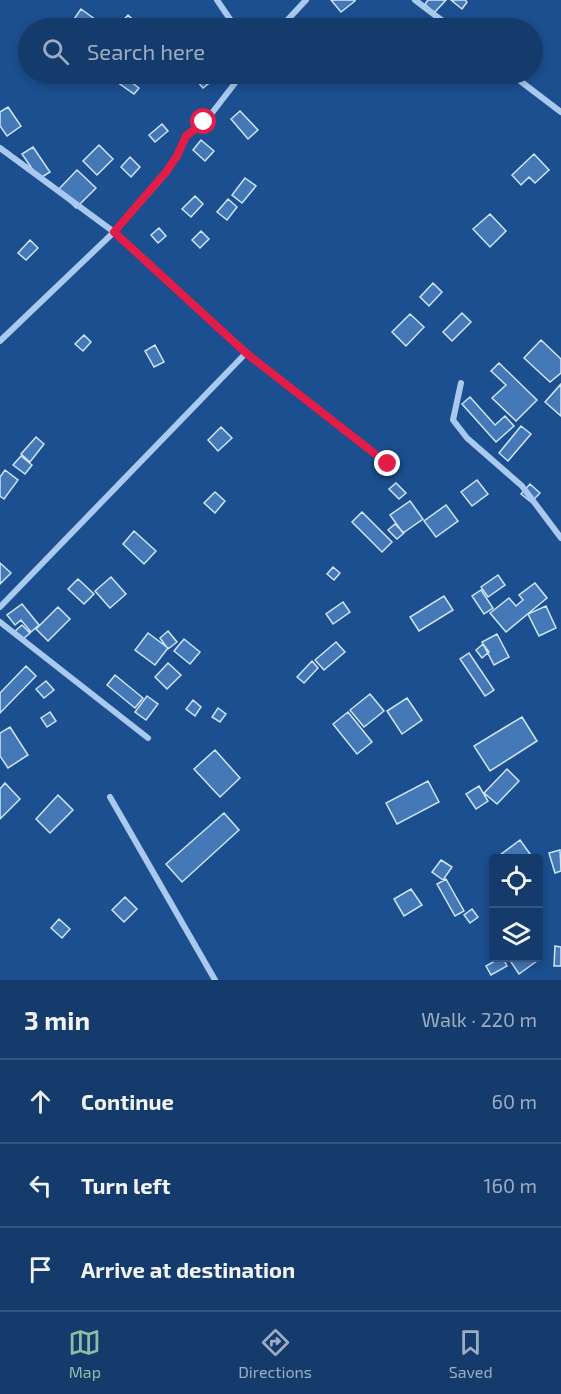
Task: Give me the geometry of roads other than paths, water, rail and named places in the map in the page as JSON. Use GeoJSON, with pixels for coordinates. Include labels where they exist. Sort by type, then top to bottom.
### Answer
{"type":"FeatureCollection","features":[{"type":"Feature","properties":{"kind":"street"},"geometry":{"type":"LineString","coordinates":[[217,0],[229,18]]}},
{"type":"Feature","properties":{"kind":"street"},"geometry":{"type":"LineString","coordinates":[[289,18],[306,0]]}},
{"type":"Feature","properties":{"kind":"street"},"geometry":{"type":"LineString","coordinates":[[415,0],[439,18]]}},
{"type":"Feature","properties":{"kind":"street"},"geometry":{"type":"LineString","coordinates":[[0,341],[114,232],[166,172],[177,156],[186,136],[204,122],[234,84]]}},
{"type":"Feature","properties":{"kind":"street"},"geometry":{"type":"LineString","coordinates":[[524,84],[561,112]]}},
{"type":"Feature","properties":{"kind":"street"},"geometry":{"type":"LineString","coordinates":[[0,148],[114,232],[246,353],[388,464]]}},
{"type":"Feature","properties":{"kind":"street"},"geometry":{"type":"LineString","coordinates":[[0,607],[246,353]]}},
{"type":"Feature","properties":{"kind":"street"},"geometry":{"type":"LineString","coordinates":[[461,383],[453,420],[467,438],[522,486],[561,538]]}},
{"type":"Feature","properties":{"kind":"street"},"geometry":{"type":"LineString","coordinates":[[0,621],[148,738]]}},
{"type":"Feature","properties":{"kind":"street"},"geometry":{"type":"LineString","coordinates":[[110,797],[215,980]]}}]}
